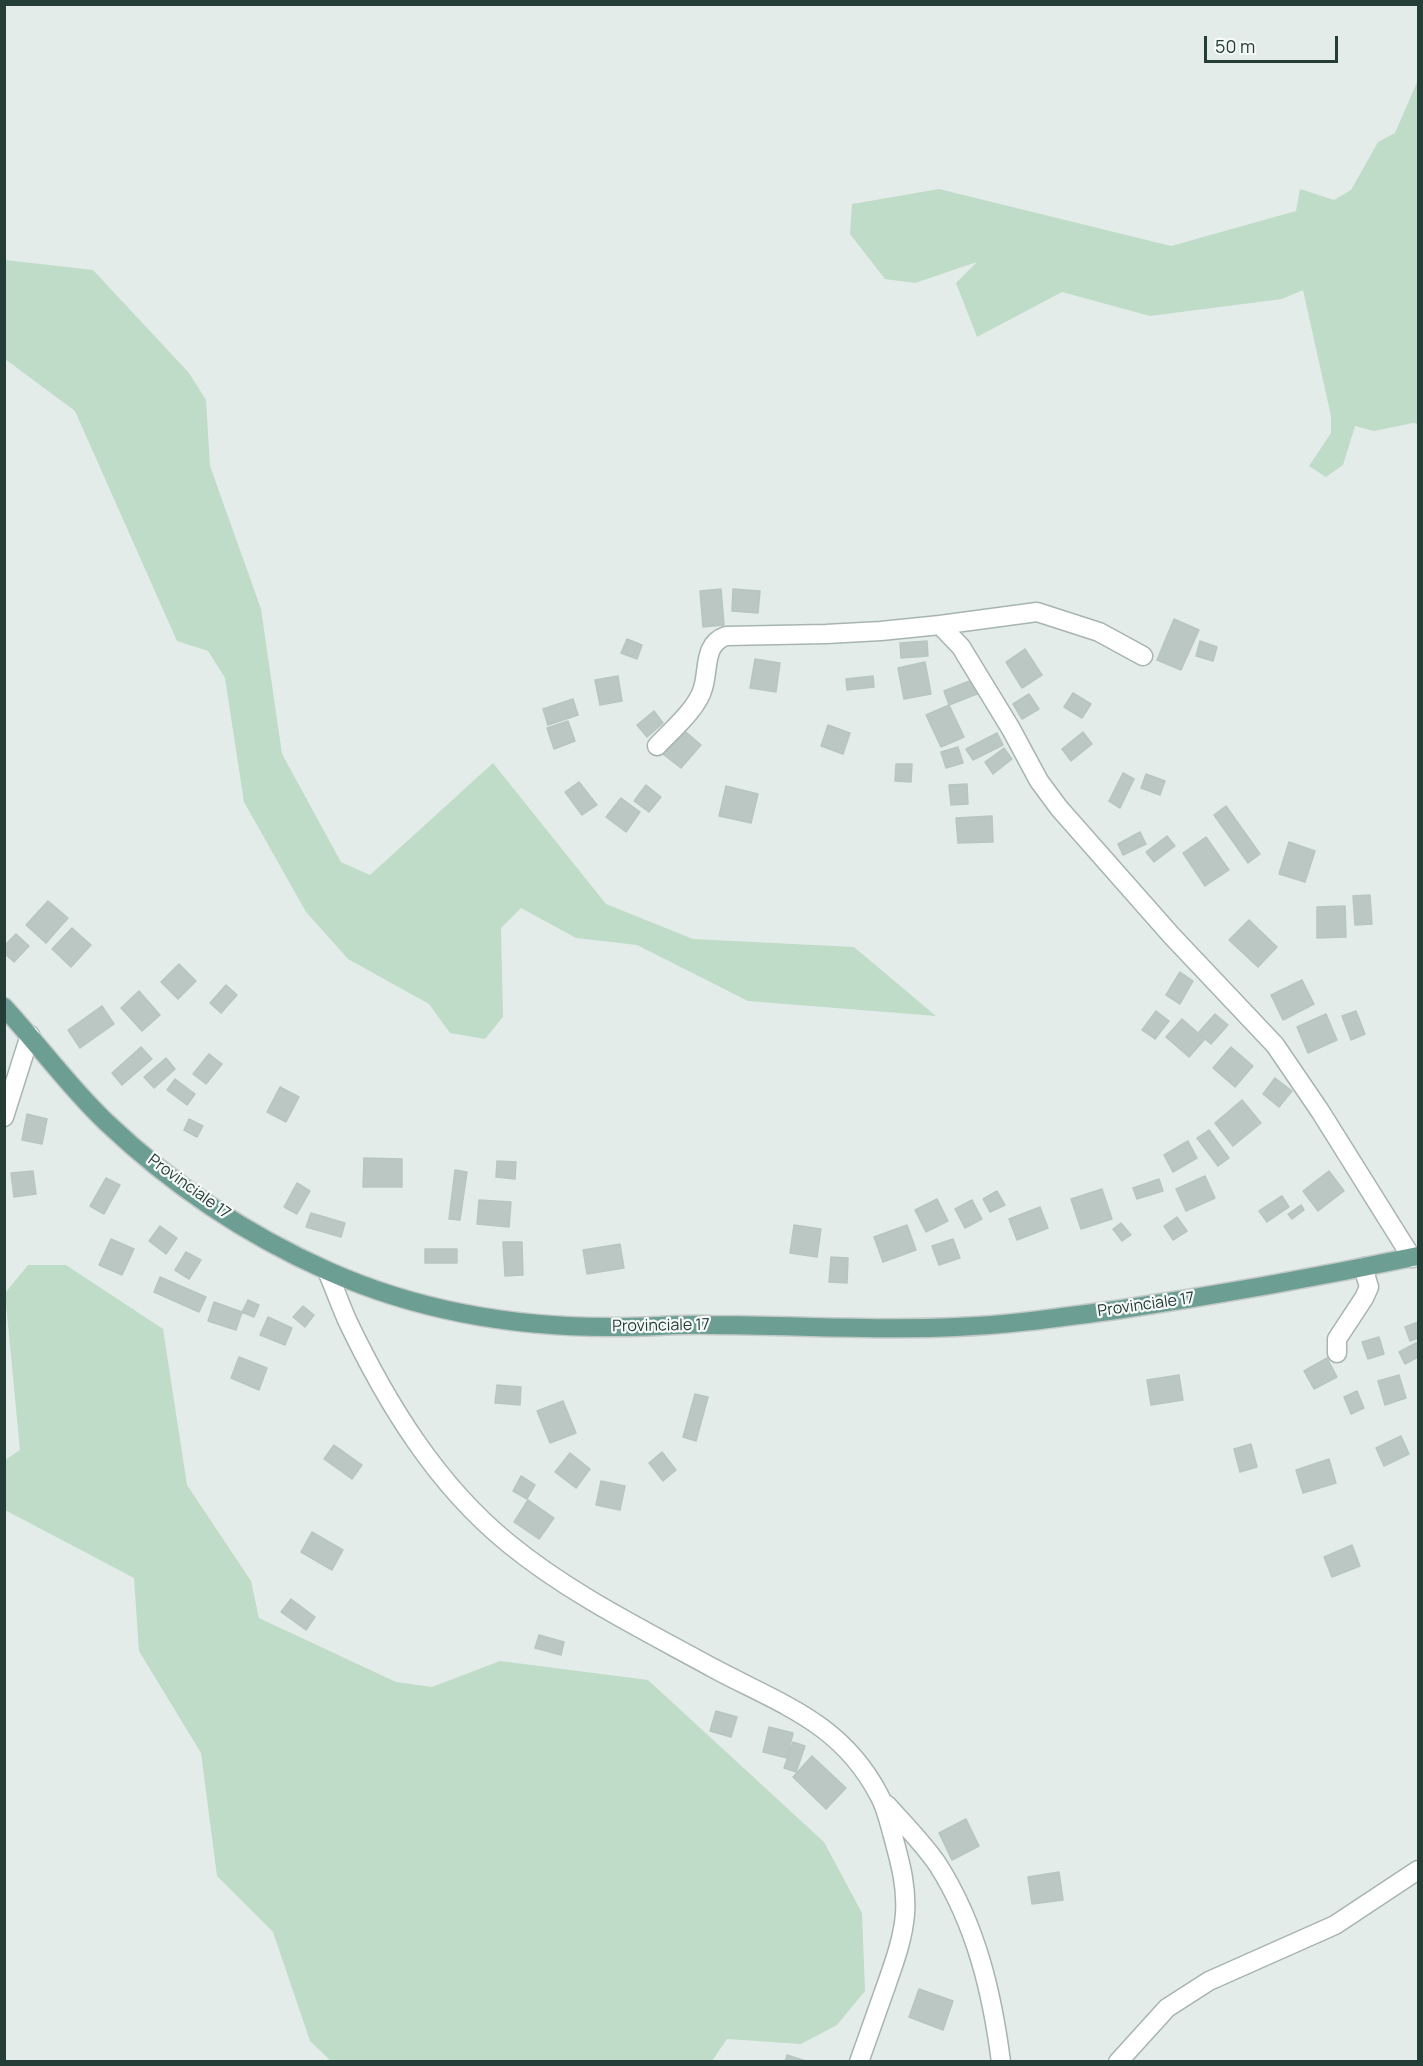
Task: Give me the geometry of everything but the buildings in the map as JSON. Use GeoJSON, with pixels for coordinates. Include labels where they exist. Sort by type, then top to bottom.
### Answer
{"type":"FeatureCollection","features":[{"type":"Feature","properties":{"kind":"main road","name":"Provinciale 17"},"geometry":{"type":"LineString","coordinates":[[4,1007],[105,1121],[148,1159],[197,1197],[231,1219],[327,1271],[423,1305],[496,1320],[617,1327],[715,1324],[815,1325],[881,1329],[958,1327],[1034,1321],[1192,1299],[1415,1257]]}},
{"type":"Feature","properties":{"kind":"street"},"geometry":{"type":"LineString","coordinates":[[657,746],[689,712],[703,690],[710,650],[717,639],[726,636],[881,631],[1036,612],[1099,632],[1143,656]]}},
{"type":"Feature","properties":{"kind":"street"},"geometry":{"type":"LineString","coordinates":[[940,625],[961,647],[1011,729],[1039,781],[1059,808],[1171,935],[1275,1045],[1415,1257]]}},
{"type":"Feature","properties":{"kind":"street"},"geometry":{"type":"LineString","coordinates":[[4,1117],[30,1035]]}},
{"type":"Feature","properties":{"kind":"street"},"geometry":{"type":"LineString","coordinates":[[1337,1353],[1337,1339],[1369,1287],[1364,1267]]}},
{"type":"Feature","properties":{"kind":"street"},"geometry":{"type":"LineString","coordinates":[[327,1271],[346,1318],[395,1410],[424,1455],[484,1523],[547,1571],[629,1622],[798,1710],[821,1725],[857,1762],[880,1797],[938,1864],[966,1917],[989,1987],[1001,2061]]}},
{"type":"Feature","properties":{"kind":"street"},"geometry":{"type":"LineString","coordinates":[[859,2061],[899,1949],[905,1915],[905,1881],[880,1797]]}},
{"type":"Feature","properties":{"kind":"street"},"geometry":{"type":"LineString","coordinates":[[1118,2061],[1167,2008],[1209,1981],[1335,1924],[1419,1870]]}},
{"type":"Feature","properties":{"kind":"green space"},"geometry":{"type":"Polygon","coordinates":[[[1418,80],[1418,424],[1374,431],[1355,426],[1343,465],[1326,477],[1309,466],[1331,433],[1331,416],[1303,290],[1282,299],[1150,316],[1062,292],[977,337],[956,283],[977,262],[915,283],[885,279],[850,234],[852,204],[939,189],[1171,246],[1296,211],[1300,189],[1334,200],[1351,190],[1378,142],[1395,133],[1418,80]]]}},
{"type":"Feature","properties":{"kind":"green space"},"geometry":{"type":"Polygon","coordinates":[[[5,260],[93,270],[189,373],[206,400],[210,466],[261,609],[282,754],[341,862],[370,875],[493,763],[606,904],[693,939],[854,947],[936,1016],[748,1001],[637,945],[576,938],[521,908],[501,928],[503,1017],[485,1039],[450,1033],[429,1004],[348,959],[306,912],[244,802],[225,678],[208,651],[177,641],[75,411],[5,359],[5,260]]]}},
{"type":"Feature","properties":{"kind":"green space"},"geometry":{"type":"Polygon","coordinates":[[[28,1265],[66,1265],[163,1329],[187,1485],[251,1581],[259,1618],[396,1682],[432,1687],[500,1661],[648,1680],[824,1842],[862,1913],[865,1991],[837,2025],[801,2044],[727,2039],[712,2061],[331,2061],[310,2041],[273,1932],[217,1876],[201,1753],[139,1651],[134,1578],[5,1510],[5,1460],[20,1450],[5,1293],[28,1265]]]}}]}
